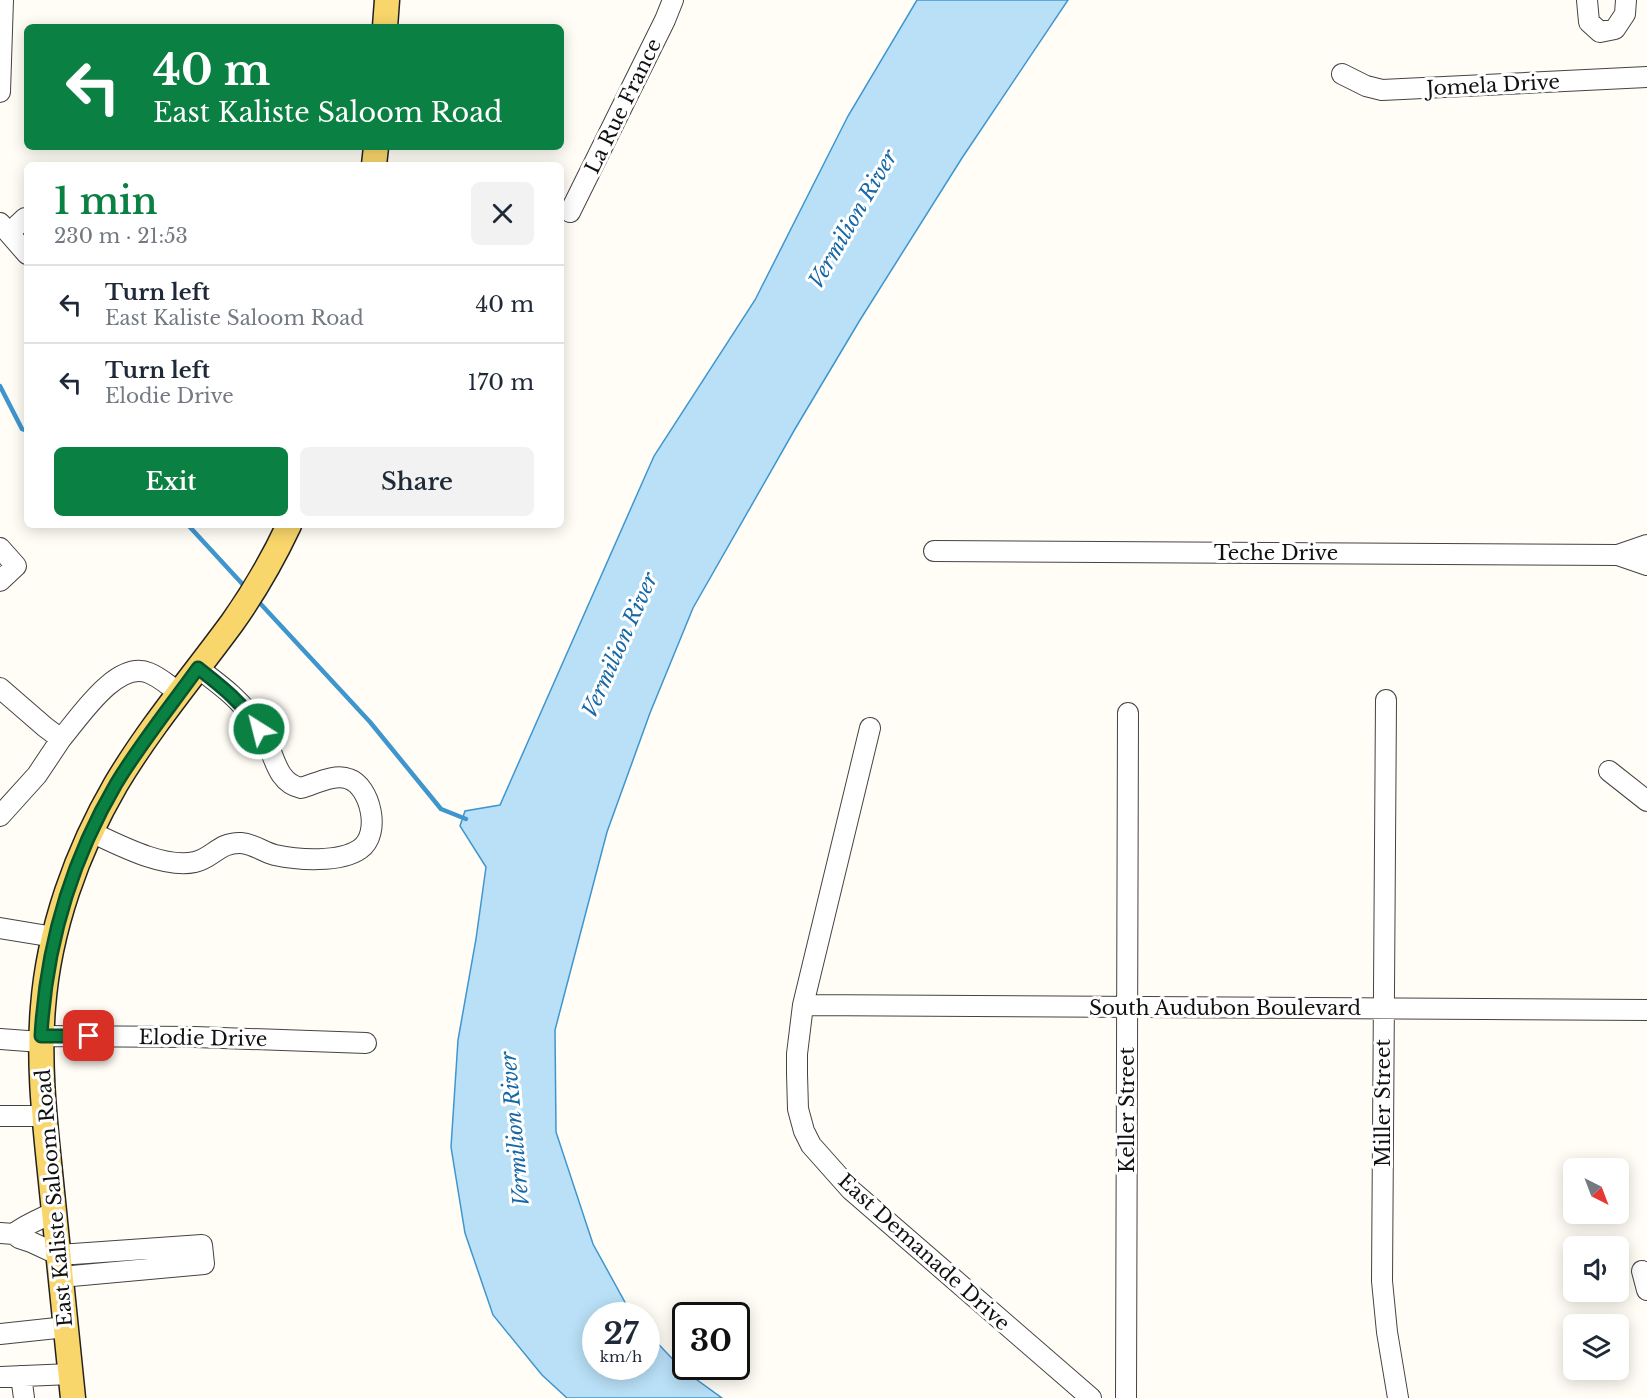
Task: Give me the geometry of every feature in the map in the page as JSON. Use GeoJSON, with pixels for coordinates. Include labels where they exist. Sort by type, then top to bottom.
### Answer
{"type":"FeatureCollection","features":[{"type":"Feature","properties":{"kind":"main road"},"geometry":{"type":"LineString","coordinates":[[385,24],[387,0]]}},
{"type":"Feature","properties":{"kind":"main road","name":"East Kaliste Saloom Road"},"geometry":{"type":"LineString","coordinates":[[73,1398],[45,1116],[41,1039],[43,1005],[54,938],[71,881],[91,832],[115,786],[132,759],[234,621],[273,558],[288,528]]}},
{"type":"Feature","properties":{"kind":"street"},"geometry":{"type":"LineString","coordinates":[[0,92],[3,0]]}},
{"type":"Feature","properties":{"kind":"street","name":"La Rue France"},"geometry":{"type":"LineString","coordinates":[[570,212],[673,0]]}},
{"type":"Feature","properties":{"kind":"street"},"geometry":{"type":"LineString","coordinates":[[1587,0],[1589,22],[1600,32],[1615,30],[1625,14],[1626,0]]}},
{"type":"Feature","properties":{"kind":"street","name":"Jomela Drive"},"geometry":{"type":"LineString","coordinates":[[1342,74],[1366,86],[1382,90],[1647,77]]}},
{"type":"Feature","properties":{"kind":"street"},"geometry":{"type":"LineString","coordinates":[[24,218],[4,228],[24,251]]}},
{"type":"Feature","properties":{"kind":"street","name":"Teche Drive"},"geometry":{"type":"LineString","coordinates":[[1618,555],[1647,545]]}},
{"type":"Feature","properties":{"kind":"street"},"geometry":{"type":"LineString","coordinates":[[0,548],[16,566],[0,581]]}},
{"type":"Feature","properties":{"kind":"street","name":"Teche Drive"},"geometry":{"type":"LineString","coordinates":[[934,551],[1618,555],[1647,565]]}},
{"type":"Feature","properties":{"kind":"street"},"geometry":{"type":"LineString","coordinates":[[91,832],[125,848],[164,861],[178,863],[204,859],[217,848],[238,843],[250,844],[272,855],[300,859],[329,858],[351,854],[366,843],[372,830],[373,819],[362,789],[348,778],[338,777],[301,788],[285,780],[279,772],[267,741],[251,716],[232,694],[198,668]]}},
{"type":"Feature","properties":{"kind":"street"},"geometry":{"type":"LineString","coordinates":[[0,816],[36,775],[62,739],[109,683],[129,672],[147,672],[180,693]]}},
{"type":"Feature","properties":{"kind":"street"},"geometry":{"type":"LineString","coordinates":[[0,688],[62,739]]}},
{"type":"Feature","properties":{"kind":"street","name":"Miller Street"},"geometry":{"type":"LineString","coordinates":[[1386,700],[1383,1297],[1386,1332],[1398,1398]]}},
{"type":"Feature","properties":{"kind":"street","name":"Keller Street"},"geometry":{"type":"LineString","coordinates":[[1126,1398],[1128,713]]}},
{"type":"Feature","properties":{"kind":"street","name":"East Demanade Drive"},"geometry":{"type":"LineString","coordinates":[[870,728],[802,1005],[797,1054],[798,1109],[804,1131],[832,1171],[874,1211],[1091,1398]]}},
{"type":"Feature","properties":{"kind":"street"},"geometry":{"type":"LineString","coordinates":[[1609,771],[1647,801]]}},
{"type":"Feature","properties":{"kind":"street"},"geometry":{"type":"LineString","coordinates":[[0,928],[54,938]]}},
{"type":"Feature","properties":{"kind":"street","name":"South Audubon Boulevard"},"geometry":{"type":"LineString","coordinates":[[802,1005],[1647,1010]]}},
{"type":"Feature","properties":{"kind":"street","name":"Elodie Drive"},"geometry":{"type":"LineString","coordinates":[[0,1039],[195,1037],[366,1043]]}},
{"type":"Feature","properties":{"kind":"street"},"geometry":{"type":"LineString","coordinates":[[0,1116],[45,1116]]}},
{"type":"Feature","properties":{"kind":"street"},"geometry":{"type":"LineString","coordinates":[[7,1233],[54,1212]]}},
{"type":"Feature","properties":{"kind":"street"},"geometry":{"type":"LineString","coordinates":[[7,1233],[31,1242],[60,1266],[204,1264],[202,1245],[60,1266]]}},
{"type":"Feature","properties":{"kind":"street"},"geometry":{"type":"LineString","coordinates":[[0,1334],[66,1327]]}},
{"type":"Feature","properties":{"kind":"street"},"geometry":{"type":"LineString","coordinates":[[0,1377],[70,1374]]}},
{"type":"Feature","properties":{"kind":"street"},"geometry":{"type":"LineString","coordinates":[[21,1376],[24,1398]]}},
{"type":"Feature","properties":{"kind":"water","name":"Vermilion River"},"geometry":{"type":"Polygon","coordinates":[[[917,0],[1068,0],[962,158],[860,320],[693,608],[650,713],[607,832],[555,1030],[556,1132],[593,1244],[625,1302],[582,1302],[582,1380],[660,1380],[660,1346],[672,1358],[672,1380],[697,1380],[722,1398],[567,1398],[542,1375],[493,1315],[465,1233],[451,1147],[458,1040],[486,867],[460,826],[465,811],[500,805],[654,456],[755,300],[848,116],[917,0]]]}},
{"type":"Feature","properties":{"kind":"waterway"},"geometry":{"type":"LineString","coordinates":[[0,386],[24,430]]}},
{"type":"Feature","properties":{"kind":"waterway"},"geometry":{"type":"LineString","coordinates":[[191,528],[247,589]]}},
{"type":"Feature","properties":{"kind":"waterway"},"geometry":{"type":"LineString","coordinates":[[257,600],[370,722],[441,809],[466,819]]}},
{"type":"Feature","properties":{"kind":"route"},"geometry":{"type":"LineString","coordinates":[[89,1036],[41,1036],[43,1005],[54,938],[71,881],[91,832],[115,786],[198,668],[232,694],[259,729]]}}]}
